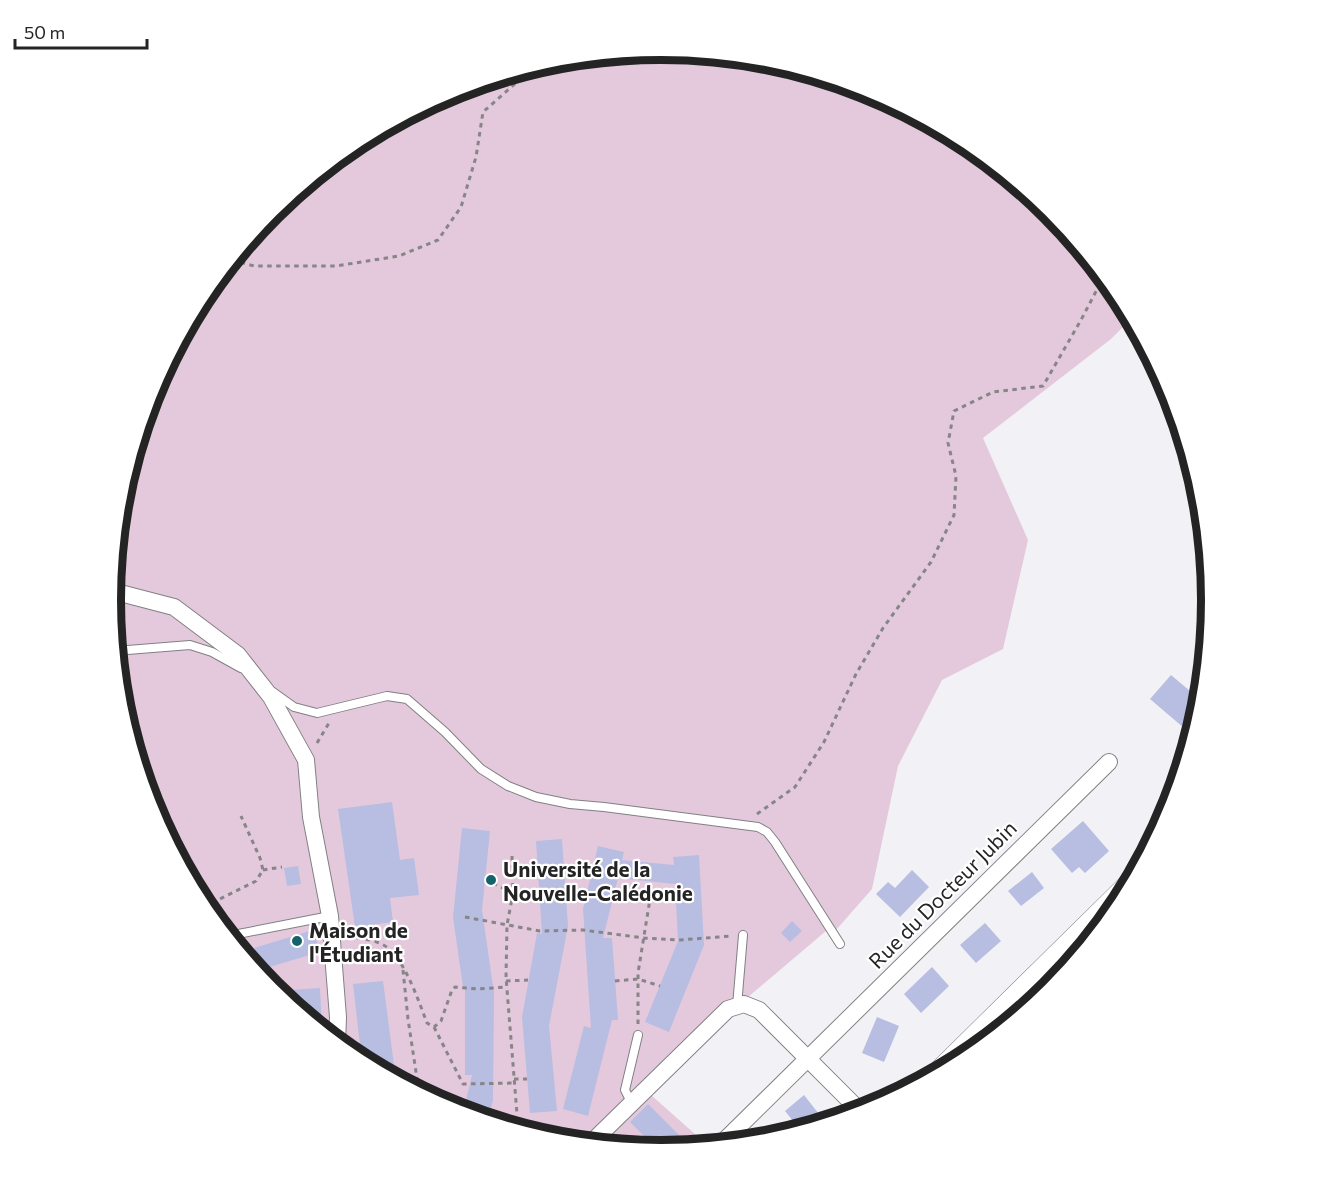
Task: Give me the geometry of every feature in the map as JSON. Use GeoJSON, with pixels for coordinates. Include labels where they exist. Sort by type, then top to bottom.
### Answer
{"type":"FeatureCollection","features":[{"type":"Feature","properties":{"kind":"street"},"geometry":{"type":"LineString","coordinates":[[121,594],[174,607],[238,655],[271,697],[306,760],[311,817],[330,916],[337,1033]]}},
{"type":"Feature","properties":{"kind":"street","name":"Rue du Docteur Jubin"},"geometry":{"type":"LineString","coordinates":[[729,1136],[1108,762]]}},
{"type":"Feature","properties":{"kind":"street"},"geometry":{"type":"LineString","coordinates":[[958,1053],[1109,903]]}},
{"type":"Feature","properties":{"kind":"street"},"geometry":{"type":"LineString","coordinates":[[598,1137],[728,1009],[744,1004],[759,1010],[854,1105]]}},
{"type":"Feature","properties":{"kind":"lane"},"geometry":{"type":"LineString","coordinates":[[124,650],[190,645],[221,656],[258,679],[294,707],[317,713],[387,696],[407,699],[445,732],[481,770],[508,786],[536,797],[570,804],[758,827],[767,832],[840,944]]}},
{"type":"Feature","properties":{"kind":"lane"},"geometry":{"type":"LineString","coordinates":[[237,934],[330,916]]}},
{"type":"Feature","properties":{"kind":"lane"},"geometry":{"type":"LineString","coordinates":[[737,1006],[743,935]]}},
{"type":"Feature","properties":{"kind":"lane"},"geometry":{"type":"LineString","coordinates":[[632,1104],[625,1090],[638,1035]]}},
{"type":"Feature","properties":{"kind":"path"},"geometry":{"type":"LineString","coordinates":[[240,262],[254,266],[336,266],[399,256],[438,240],[461,207],[476,157],[483,112],[521,78]]}},
{"type":"Feature","properties":{"kind":"path"},"geometry":{"type":"LineString","coordinates":[[744,825],[762,809],[795,787],[824,742],[856,674],[883,628],[931,562],[954,515],[956,476],[948,443],[954,411],[993,392],[1043,386],[1082,320],[1100,284]]}},
{"type":"Feature","properties":{"kind":"path"},"geometry":{"type":"LineString","coordinates":[[306,760],[338,709]]}},
{"type":"Feature","properties":{"kind":"path"},"geometry":{"type":"LineString","coordinates":[[213,902],[256,881],[262,870],[260,858],[242,816]]}},
{"type":"Feature","properties":{"kind":"path"},"geometry":{"type":"LineString","coordinates":[[512,856],[513,893],[507,925],[506,987],[518,1122]]}},
{"type":"Feature","properties":{"kind":"path"},"geometry":{"type":"LineString","coordinates":[[262,870],[282,867]]}},
{"type":"Feature","properties":{"kind":"path"},"geometry":{"type":"LineString","coordinates":[[485,879],[513,893],[540,894]]}},
{"type":"Feature","properties":{"kind":"path"},"geometry":{"type":"LineString","coordinates":[[615,890],[650,899],[676,896]]}},
{"type":"Feature","properties":{"kind":"path"},"geometry":{"type":"LineString","coordinates":[[638,1035],[638,980],[650,899]]}},
{"type":"Feature","properties":{"kind":"path"},"geometry":{"type":"LineString","coordinates":[[465,917],[540,931],[583,930],[644,938],[679,940],[743,935]]}},
{"type":"Feature","properties":{"kind":"path"},"geometry":{"type":"LineString","coordinates":[[331,935],[366,939],[388,948],[408,976],[427,1023],[434,1027],[463,1084],[514,1082],[527,1079]]}},
{"type":"Feature","properties":{"kind":"path"},"geometry":{"type":"LineString","coordinates":[[403,968],[418,1083]]}},
{"type":"Feature","properties":{"kind":"path"},"geometry":{"type":"LineString","coordinates":[[506,981],[528,980]]}},
{"type":"Feature","properties":{"kind":"path"},"geometry":{"type":"LineString","coordinates":[[615,981],[638,980],[660,986]]}},
{"type":"Feature","properties":{"kind":"path"},"geometry":{"type":"LineString","coordinates":[[434,1027],[441,1021],[455,987],[478,989],[506,987]]}},
{"type":"Feature","properties":{"kind":"shaded area"},"geometry":{"type":"Polygon","coordinates":[[[626,61],[697,61],[767,70],[801,78],[868,101],[932,132],[991,172],[1044,218],[1090,271],[1126,324],[1111,339],[983,438],[1028,540],[1003,649],[942,680],[898,766],[872,889],[836,930],[833,925],[642,1087],[701,1140],[626,1140],[556,1131],[522,1123],[455,1100],[391,1069],[361,1050],[305,1007],[279,983],[255,957],[212,901],[193,871],[162,807],[139,740],[131,706],[122,636],[122,565],[131,495],[139,461],[162,394],[177,361],[193,330],[233,271],[279,218],[305,194],[361,151],[391,132],[455,101],[488,89],[556,70],[591,65],[626,61]]]}},
{"type":"Feature","properties":{"kind":"building"},"geometry":{"type":"Polygon","coordinates":[[[1171,675],[1194,694],[1188,723],[1184,728],[1150,699],[1171,675]]]}},
{"type":"Feature","properties":{"kind":"building"},"geometry":{"type":"Polygon","coordinates":[[[392,802],[400,860],[414,858],[419,895],[390,898],[393,922],[355,927],[338,809],[392,802]]]}},
{"type":"Feature","properties":{"kind":"building"},"geometry":{"type":"Polygon","coordinates":[[[1083,821],[1109,851],[1085,873],[1079,867],[1072,873],[1051,849],[1083,821]]]}},
{"type":"Feature","properties":{"kind":"building"},"geometry":{"type":"Polygon","coordinates":[[[462,828],[490,831],[482,910],[494,993],[493,1100],[490,1113],[465,1104],[472,1075],[465,1075],[465,987],[463,987],[453,917],[462,828]]]}},
{"type":"Feature","properties":{"kind":"building"},"geometry":{"type":"Polygon","coordinates":[[[562,839],[568,926],[549,1026],[557,1111],[530,1113],[522,1017],[537,933],[542,934],[536,841],[562,839]]]}},
{"type":"Feature","properties":{"kind":"building"},"geometry":{"type":"Polygon","coordinates":[[[598,846],[624,852],[622,860],[674,865],[673,857],[699,855],[704,945],[669,1032],[645,1022],[678,941],[675,884],[618,878],[603,938],[612,938],[618,1020],[612,1020],[588,1116],[563,1109],[584,1026],[591,1028],[583,909],[598,846]]]}},
{"type":"Feature","properties":{"kind":"building"},"geometry":{"type":"Polygon","coordinates":[[[298,866],[301,884],[287,886],[284,868],[298,866]]]}},
{"type":"Feature","properties":{"kind":"building"},"geometry":{"type":"Polygon","coordinates":[[[912,870],[929,887],[900,917],[876,894],[888,882],[895,888],[912,870]]]}},
{"type":"Feature","properties":{"kind":"building"},"geometry":{"type":"Polygon","coordinates":[[[1032,872],[1044,888],[1021,906],[1008,891],[1032,872]]]}},
{"type":"Feature","properties":{"kind":"building"},"geometry":{"type":"Polygon","coordinates":[[[792,921],[802,931],[790,942],[781,933],[792,921]]]}},
{"type":"Feature","properties":{"kind":"building"},"geometry":{"type":"Polygon","coordinates":[[[985,923],[1001,941],[976,963],[960,945],[985,923]]]}},
{"type":"Feature","properties":{"kind":"building","name":"Maison de l'Étudiant"},"geometry":{"type":"Polygon","coordinates":[[[313,930],[320,952],[265,968],[249,950],[313,930]]]}},
{"type":"Feature","properties":{"kind":"building"},"geometry":{"type":"Polygon","coordinates":[[[932,967],[949,986],[921,1013],[904,994],[932,967]]]}},
{"type":"Feature","properties":{"kind":"building"},"geometry":{"type":"Polygon","coordinates":[[[383,981],[394,1065],[386,1066],[361,1050],[353,984],[383,981]]]}},
{"type":"Feature","properties":{"kind":"building"},"geometry":{"type":"Polygon","coordinates":[[[320,988],[322,1020],[289,992],[289,990],[320,988]]]}},
{"type":"Feature","properties":{"kind":"building"},"geometry":{"type":"Polygon","coordinates":[[[877,1017],[899,1026],[884,1062],[862,1053],[877,1017]]]}},
{"type":"Feature","properties":{"kind":"building"},"geometry":{"type":"Polygon","coordinates":[[[804,1095],[821,1117],[796,1124],[785,1111],[804,1095]]]}},
{"type":"Feature","properties":{"kind":"building"},"geometry":{"type":"Polygon","coordinates":[[[648,1104],[684,1140],[647,1141],[630,1122],[648,1104]]]}},
{"type":"Feature","properties":{"kind":"place","name":"Université de la Nouvelle-Calédonie"},"geometry":{"type":"Point","coordinates":[491,880]}},
{"type":"Feature","properties":{"kind":"place","name":"Maison de l'Étudiant"},"geometry":{"type":"Point","coordinates":[297,941]}}]}
